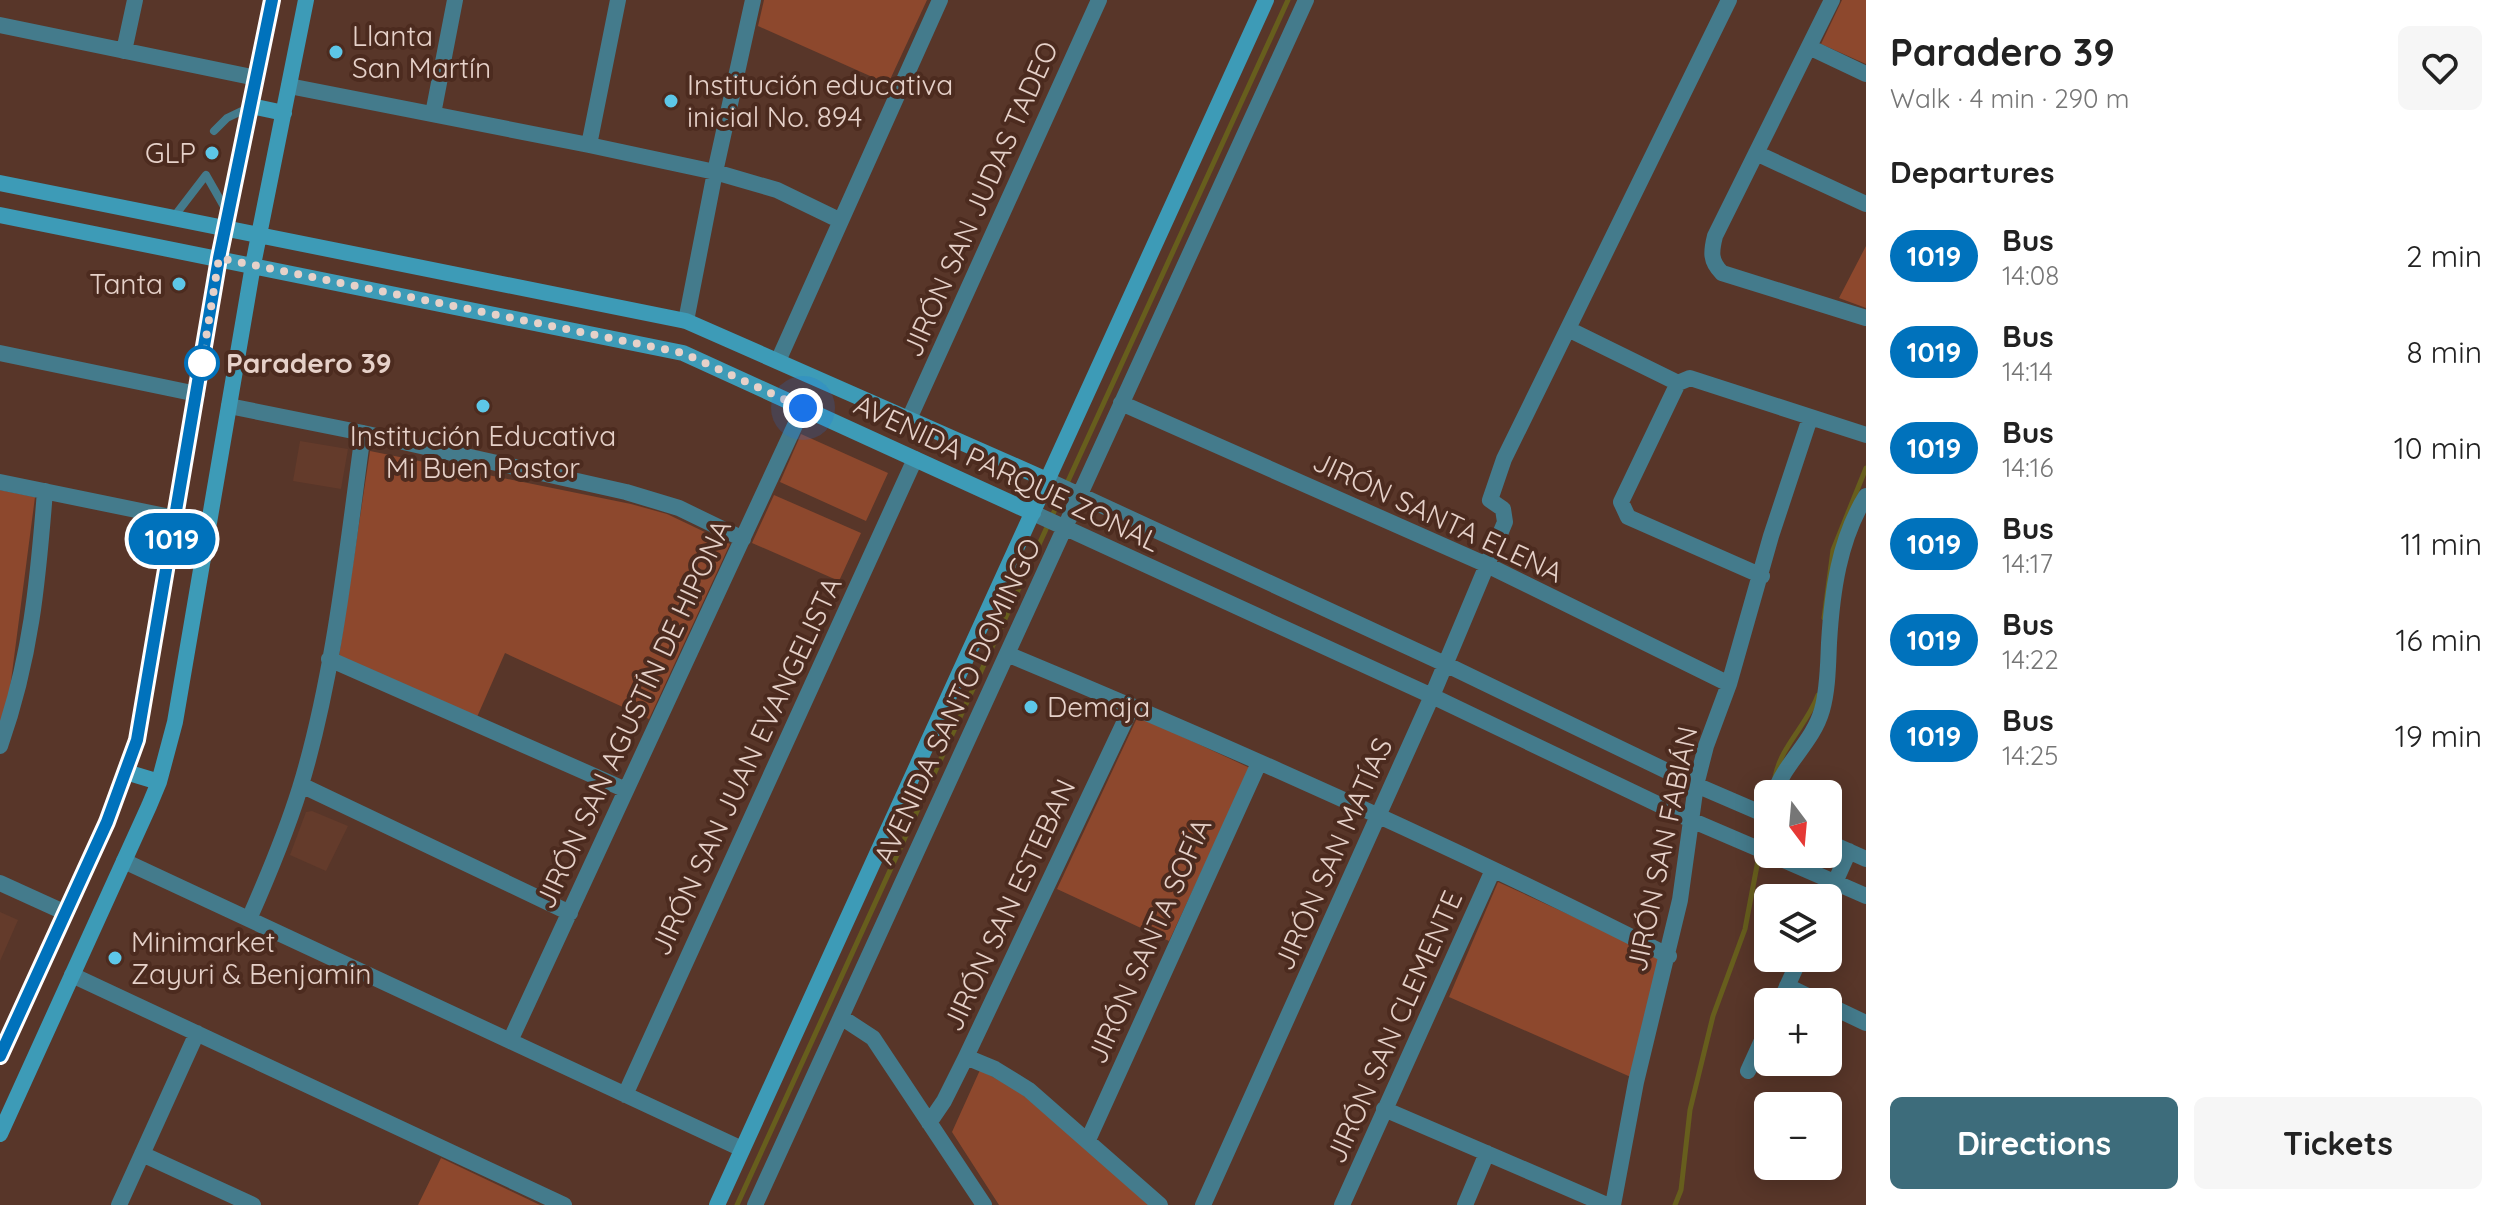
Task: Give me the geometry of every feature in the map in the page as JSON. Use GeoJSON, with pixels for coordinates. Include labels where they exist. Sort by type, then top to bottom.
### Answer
{"type":"FeatureCollection","features":[{"type":"Feature","properties":{"kind":"main road"},"geometry":{"type":"LineString","coordinates":[[0,1056],[4,1038],[107,822],[126,772],[144,706],[219,258],[272,0]]}},
{"type":"Feature","properties":{"kind":"main road"},"geometry":{"type":"LineString","coordinates":[[1,1128],[159,782],[175,722],[253,265],[306,0]]}},
{"type":"Feature","properties":{"kind":"main road","name":"AVENIDA SANTO DOMINGO"},"geometry":{"type":"LineString","coordinates":[[717,1205],[1266,0]]}},
{"type":"Feature","properties":{"kind":"main road"},"geometry":{"type":"LineString","coordinates":[[251,106],[284,113]]}},
{"type":"Feature","properties":{"kind":"main road","name":"AVENIDA PARQUE ZONAL"},"geometry":{"type":"LineString","coordinates":[[0,183],[173,218],[227,221],[259,235],[686,321],[1047,480]]}},
{"type":"Feature","properties":{"kind":"main road","name":"AVENIDA PARQUE ZONAL"},"geometry":{"type":"LineString","coordinates":[[0,215],[683,353],[1033,513]]}},
{"type":"Feature","properties":{"kind":"main road"},"geometry":{"type":"LineString","coordinates":[[295,274],[301,243]]}},
{"type":"Feature","properties":{"kind":"main road"},"geometry":{"type":"LineString","coordinates":[[126,772],[159,782]]}},
{"type":"Feature","properties":{"kind":"street"},"geometry":{"type":"LineString","coordinates":[[124,51],[135,0]]}},
{"type":"Feature","properties":{"kind":"street"},"geometry":{"type":"LineString","coordinates":[[433,114],[455,0]]}},
{"type":"Feature","properties":{"kind":"street"},"geometry":{"type":"LineString","coordinates":[[589,145],[618,0]]}},
{"type":"Feature","properties":{"kind":"street"},"geometry":{"type":"LineString","coordinates":[[686,321],[753,0]]}},
{"type":"Feature","properties":{"kind":"street"},"geometry":{"type":"LineString","coordinates":[[778,361],[940,0]]}},
{"type":"Feature","properties":{"kind":"street","name":"JIRÓN SAN JUDAS TADEO"},"geometry":{"type":"LineString","coordinates":[[909,419],[1099,0]]}},
{"type":"Feature","properties":{"kind":"street","name":"AVENIDA SANTO DOMINGO"},"geometry":{"type":"LineString","coordinates":[[755,1205],[1306,0]]}},
{"type":"Feature","properties":{"kind":"street"},"geometry":{"type":"LineString","coordinates":[[1678,383],[1568,329],[1729,0]]}},
{"type":"Feature","properties":{"kind":"street"},"geometry":{"type":"LineString","coordinates":[[1832,0],[1715,236],[1711,251],[1714,265],[1722,273],[1866,318]]}},
{"type":"Feature","properties":{"kind":"street"},"geometry":{"type":"LineString","coordinates":[[0,25],[256,78]]}},
{"type":"Feature","properties":{"kind":"street"},"geometry":{"type":"LineString","coordinates":[[1809,47],[1866,74]]}},
{"type":"Feature","properties":{"kind":"street"},"geometry":{"type":"LineString","coordinates":[[289,86],[715,172],[777,190],[839,220]]}},
{"type":"Feature","properties":{"kind":"street"},"geometry":{"type":"LineString","coordinates":[[1756,153],[1866,204]]}},
{"type":"Feature","properties":{"kind":"street","name":"JIRÓN SAN MATÍAS"},"geometry":{"type":"LineString","coordinates":[[1203,1205],[1432,696],[1505,522],[1503,509],[1490,500],[1494,486],[1504,459],[1568,329]]}},
{"type":"Feature","properties":{"kind":"street"},"geometry":{"type":"LineString","coordinates":[[0,353],[197,394]]}},
{"type":"Feature","properties":{"kind":"street"},"geometry":{"type":"LineString","coordinates":[[1762,576],[1628,517],[1623,510],[1621,502],[1678,383],[1690,378],[1866,435]]}},
{"type":"Feature","properties":{"kind":"street","name":"JIRÓN SANTA ELENA"},"geometry":{"type":"LineString","coordinates":[[1121,403],[1487,565],[1729,684]]}},
{"type":"Feature","properties":{"kind":"street"},"geometry":{"type":"LineString","coordinates":[[229,406],[363,433],[656,500],[743,539]]}},
{"type":"Feature","properties":{"kind":"street","name":"JIRÓN SAN AGUSTÍN DE HIPONA"},"geometry":{"type":"LineString","coordinates":[[510,1041],[803,408]]}},
{"type":"Feature","properties":{"kind":"street","name":"JIRÓN SAN FABIÁN"},"geometry":{"type":"LineString","coordinates":[[1610,1205],[1636,1082],[1669,956],[1696,785],[1810,418]]}},
{"type":"Feature","properties":{"kind":"street"},"geometry":{"type":"LineString","coordinates":[[249,919],[276,860],[301,785],[329,659],[363,433]]}},
{"type":"Feature","properties":{"kind":"street","name":"JIRÓN SAN JUAN EVANGELISTA"},"geometry":{"type":"LineString","coordinates":[[625,1095],[915,459]]}},
{"type":"Feature","properties":{"kind":"street","name":"AVENIDA PARQUE ZONAL"},"geometry":{"type":"LineString","coordinates":[[1047,480],[1754,810]]}},
{"type":"Feature","properties":{"kind":"street"},"geometry":{"type":"LineString","coordinates":[[0,482],[175,518]]}},
{"type":"Feature","properties":{"kind":"street"},"geometry":{"type":"LineString","coordinates":[[0,746],[15,700],[34,613],[45,491]]}},
{"type":"Feature","properties":{"kind":"street"},"geometry":{"type":"LineString","coordinates":[[1780,780],[1813,733],[1823,707],[1832,605],[1841,556],[1852,522],[1866,496]]}},
{"type":"Feature","properties":{"kind":"street","name":"AVENIDA PARQUE ZONAL"},"geometry":{"type":"LineString","coordinates":[[1033,513],[1754,847]]}},
{"type":"Feature","properties":{"kind":"street"},"geometry":{"type":"LineString","coordinates":[[1007,654],[1132,706],[1378,817],[1669,956]]}},
{"type":"Feature","properties":{"kind":"street"},"geometry":{"type":"LineString","coordinates":[[329,659],[626,790]]}},
{"type":"Feature","properties":{"kind":"street","name":"JIRÓN SAN ESTEBAN"},"geometry":{"type":"LineString","coordinates":[[929,1123],[966,1057],[1132,706]]}},
{"type":"Feature","properties":{"kind":"street","name":"JIRÓN SANTA SOFÍA"},"geometry":{"type":"LineString","coordinates":[[1088,1140],[1259,763]]}},
{"type":"Feature","properties":{"kind":"street"},"geometry":{"type":"LineString","coordinates":[[301,785],[570,913]]}},
{"type":"Feature","properties":{"kind":"street"},"geometry":{"type":"LineString","coordinates":[[1842,848],[1866,859]]}},
{"type":"Feature","properties":{"kind":"street"},"geometry":{"type":"LineString","coordinates":[[1835,882],[1849,851]]}},
{"type":"Feature","properties":{"kind":"street"},"geometry":{"type":"LineString","coordinates":[[124,861],[742,1149]]}},
{"type":"Feature","properties":{"kind":"street","name":"AVENIDA PARQUE ZONAL"},"geometry":{"type":"LineString","coordinates":[[1802,868],[1866,896]]}},
{"type":"Feature","properties":{"kind":"street","name":"JIRÓN SAN CLEMENTE"},"geometry":{"type":"LineString","coordinates":[[1342,1205],[1493,870]]}},
{"type":"Feature","properties":{"kind":"street"},"geometry":{"type":"LineString","coordinates":[[0,883],[66,913]]}},
{"type":"Feature","properties":{"kind":"street"},"geometry":{"type":"LineString","coordinates":[[72,975],[564,1205]]}},
{"type":"Feature","properties":{"kind":"street"},"geometry":{"type":"LineString","coordinates":[[1842,1012],[1866,1023]]}},
{"type":"Feature","properties":{"kind":"street"},"geometry":{"type":"LineString","coordinates":[[841,1017],[873,1038],[984,1205]]}},
{"type":"Feature","properties":{"kind":"street"},"geometry":{"type":"LineString","coordinates":[[119,1205],[197,1033]]}},
{"type":"Feature","properties":{"kind":"street"},"geometry":{"type":"LineString","coordinates":[[966,1057],[1013,1079],[1088,1140],[1160,1205]]}},
{"type":"Feature","properties":{"kind":"street"},"geometry":{"type":"LineString","coordinates":[[1748,1071],[1754,1058]]}},
{"type":"Feature","properties":{"kind":"street"},"geometry":{"type":"LineString","coordinates":[[1384,1109],[1610,1205]]}},
{"type":"Feature","properties":{"kind":"street"},"geometry":{"type":"LineString","coordinates":[[1465,1205],[1487,1153]]}},
{"type":"Feature","properties":{"kind":"street"},"geometry":{"type":"LineString","coordinates":[[142,1154],[253,1205]]}},
{"type":"Feature","properties":{"kind":"lane"},"geometry":{"type":"LineString","coordinates":[[214,131],[227,118],[251,106]]}},
{"type":"Feature","properties":{"kind":"lane"},"geometry":{"type":"LineString","coordinates":[[173,218],[206,175],[227,221]]}},
{"type":"Feature","properties":{"kind":"shaded area"},"geometry":{"type":"Polygon","coordinates":[[[764,0],[927,0],[888,84],[758,26],[764,0]]]}},
{"type":"Feature","properties":{"kind":"shaded area"},"geometry":{"type":"Polygon","coordinates":[[[1842,0],[1866,0],[1866,64],[1821,44],[1842,0]]]}},
{"type":"Feature","properties":{"kind":"shaded area"},"geometry":{"type":"Polygon","coordinates":[[[1866,246],[1866,308],[1839,298],[1866,246]]]}},
{"type":"Feature","properties":{"kind":"shaded area"},"geometry":{"type":"Polygon","coordinates":[[[801,434],[888,473],[866,521],[780,482],[801,434]]]}},
{"type":"Feature","properties":{"kind":"shaded area"},"geometry":{"type":"Polygon","coordinates":[[[300,441],[348,449],[341,489],[293,481],[300,441]]]}},
{"type":"Feature","properties":{"kind":"shaded area"},"geometry":{"type":"Polygon","coordinates":[[[370,451],[631,504],[667,514],[730,544],[649,719],[505,653],[477,717],[339,656],[370,451]]]}},
{"type":"Feature","properties":{"kind":"shaded area"},"geometry":{"type":"Polygon","coordinates":[[[0,490],[35,497],[9,696],[0,728],[0,490]]]}},
{"type":"Feature","properties":{"kind":"shaded area"},"geometry":{"type":"Polygon","coordinates":[[[774,495],[861,533],[839,581],[752,543],[774,495]]]}},
{"type":"Feature","properties":{"kind":"shaded area"},"geometry":{"type":"Polygon","coordinates":[[[1138,716],[1250,768],[1169,941],[1057,889],[1138,716]]]}},
{"type":"Feature","properties":{"kind":"shaded area"},"geometry":{"type":"Polygon","coordinates":[[[312,811],[348,826],[326,871],[290,855],[306,812],[312,811]]]}},
{"type":"Feature","properties":{"kind":"shaded area"},"geometry":{"type":"Polygon","coordinates":[[[1498,882],[1664,958],[1633,1078],[1449,997],[1498,882]]]}},
{"type":"Feature","properties":{"kind":"shaded area"},"geometry":{"type":"Polygon","coordinates":[[[0,912],[18,920],[0,961],[0,912]]]}},
{"type":"Feature","properties":{"kind":"shaded area"},"geometry":{"type":"Polygon","coordinates":[[[980,1070],[1017,1090],[1154,1205],[999,1205],[952,1132],[980,1070]]]}},
{"type":"Feature","properties":{"kind":"shaded area"},"geometry":{"type":"Polygon","coordinates":[[[441,1158],[540,1205],[418,1205],[441,1158]]]}},
{"type":"Feature","properties":{"kind":"waterway"},"geometry":{"type":"LineString","coordinates":[[737,1205],[1288,0]]}},
{"type":"Feature","properties":{"kind":"waterway"},"geometry":{"type":"LineString","coordinates":[[1824,618],[1833,550],[1866,468]]}},
{"type":"Feature","properties":{"kind":"waterway"},"geometry":{"type":"LineString","coordinates":[[1775,777],[1783,755],[1818,695]]}},
{"type":"Feature","properties":{"kind":"waterway"},"geometry":{"type":"LineString","coordinates":[[1675,1205],[1681,1190],[1690,1110],[1713,1016],[1745,929],[1757,868]]}},
{"type":"Feature","properties":{"kind":"bus line","name":"1019"},"geometry":{"type":"LineString","coordinates":[[0,1056],[117,799],[137,740],[219,258],[272,0]]}},
{"type":"Feature","properties":{"kind":"place","name":"Llanta San Martín"},"geometry":{"type":"Point","coordinates":[336,52]}},
{"type":"Feature","properties":{"kind":"place","name":"Institución educativa inicial No. 894"},"geometry":{"type":"Point","coordinates":[671,101]}},
{"type":"Feature","properties":{"kind":"place","name":"GLP"},"geometry":{"type":"Point","coordinates":[212,153]}},
{"type":"Feature","properties":{"kind":"place","name":"Tanta"},"geometry":{"type":"Point","coordinates":[179,284]}},
{"type":"Feature","properties":{"kind":"place","name":"Paradero 39"},"geometry":{"type":"Point","coordinates":[202,363]}},
{"type":"Feature","properties":{"kind":"place","name":"Institución Educativa Mi Buen Pastor"},"geometry":{"type":"Point","coordinates":[483,406]}},
{"type":"Feature","properties":{"kind":"place","name":"Demaja"},"geometry":{"type":"Point","coordinates":[1031,707]}},
{"type":"Feature","properties":{"kind":"place","name":"Minimarket Zayuri & Benjamin"},"geometry":{"type":"Point","coordinates":[115,958]}},
{"type":"Feature","properties":{"kind":"route"},"geometry":{"type":"LineString","coordinates":[[202,363],[219,258],[683,353],[803,408]]}}]}
